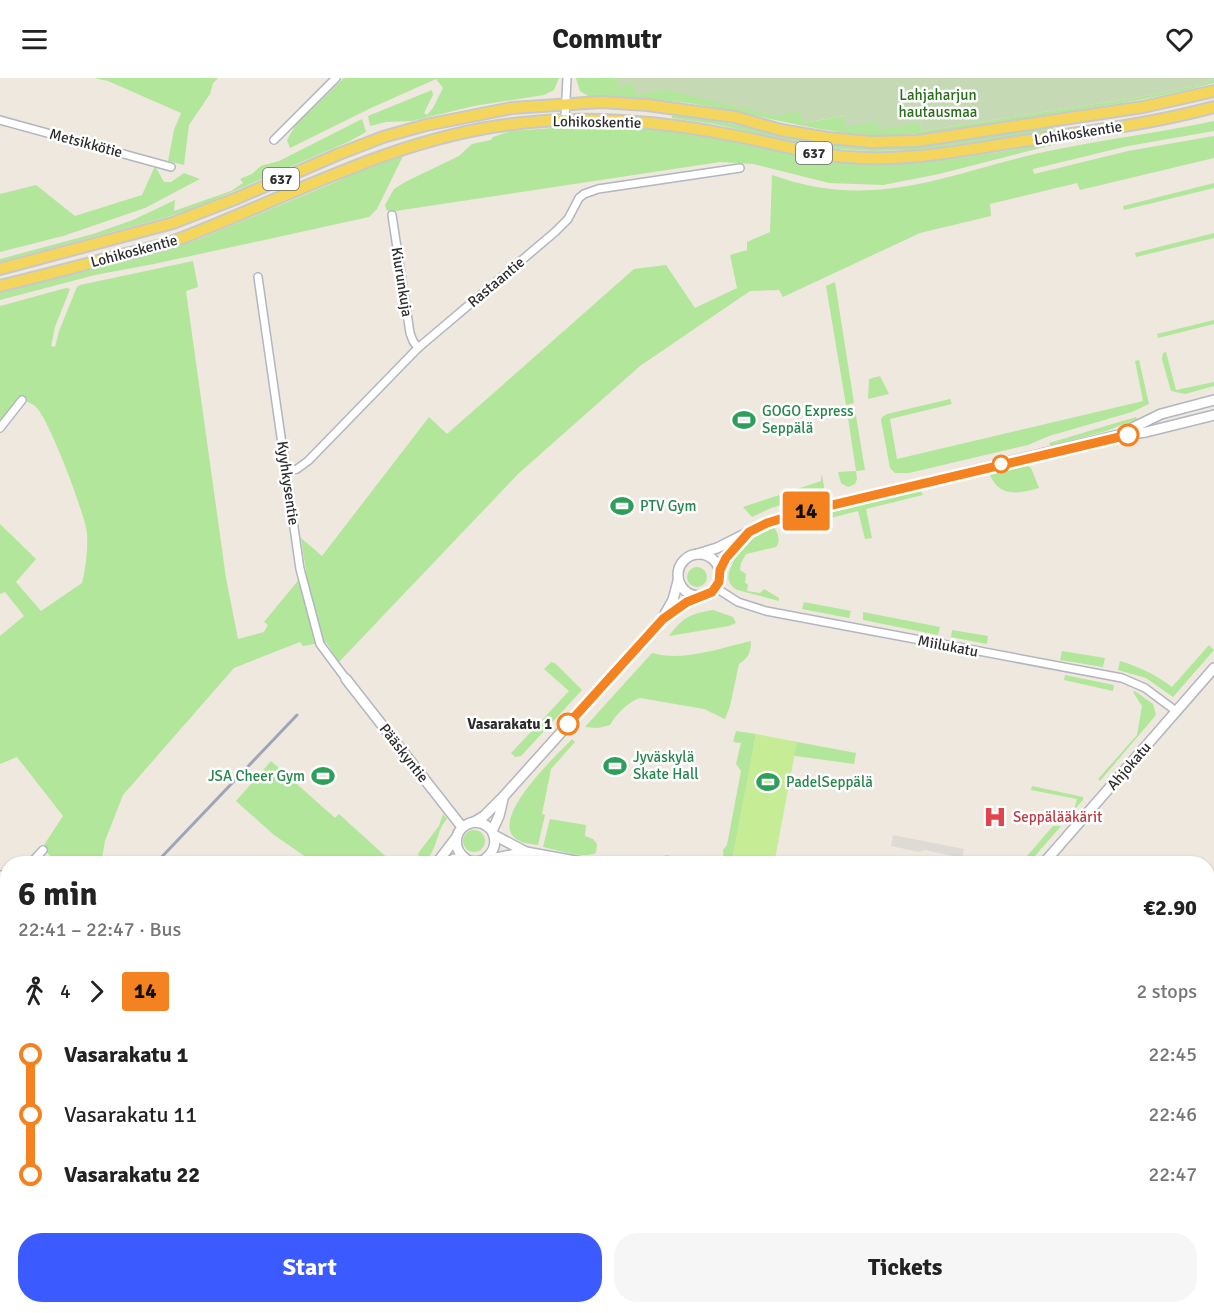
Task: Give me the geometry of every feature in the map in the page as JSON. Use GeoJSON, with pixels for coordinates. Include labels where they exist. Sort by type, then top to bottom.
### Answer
{"type":"FeatureCollection","features":[{"type":"Feature","properties":{"kind":"main road","name":"Lohikoskentie"},"geometry":{"type":"LineString","coordinates":[[0,269],[172,223],[383,137],[471,115],[512,108],[601,102],[682,109],[735,117],[804,135],[872,142],[917,141],[1143,107],[1214,91]]}},
{"type":"Feature","properties":{"kind":"main road","name":"Lohikoskentie"},"geometry":{"type":"LineString","coordinates":[[0,286],[178,240],[340,171],[415,144],[491,127],[565,119],[643,122],[690,127],[810,153],[873,159],[919,157],[1100,130],[1157,120],[1214,106]]}},
{"type":"Feature","properties":{"kind":"street"},"geometry":{"type":"LineString","coordinates":[[273,140],[336,78]]}},
{"type":"Feature","properties":{"kind":"street"},"geometry":{"type":"LineString","coordinates":[[565,119],[567,78]]}},
{"type":"Feature","properties":{"kind":"street","name":"Metsikkötie"},"geometry":{"type":"LineString","coordinates":[[0,120],[171,167]]}},
{"type":"Feature","properties":{"kind":"street","name":"Rastaantie"},"geometry":{"type":"LineString","coordinates":[[286,472],[297,469],[308,461],[418,348],[555,232],[568,219],[575,203],[584,194],[598,189],[740,168]]}},
{"type":"Feature","properties":{"kind":"street","name":"Kiurunkuja"},"geometry":{"type":"LineString","coordinates":[[392,215],[410,333],[418,348]]}},
{"type":"Feature","properties":{"kind":"street","name":"Kyyhkysentie"},"geometry":{"type":"LineString","coordinates":[[258,277],[300,569],[320,644],[346,679]]}},
{"type":"Feature","properties":{"kind":"street"},"geometry":{"type":"LineString","coordinates":[[0,428],[22,400]]}},
{"type":"Feature","properties":{"kind":"street"},"geometry":{"type":"LineString","coordinates":[[1115,436],[1161,414],[1214,400]]}},
{"type":"Feature","properties":{"kind":"street"},"geometry":{"type":"LineString","coordinates":[[699,596],[683,591],[677,575],[680,564],[688,557],[717,548],[767,523],[803,512],[1115,436],[1146,432],[1214,415]]}},
{"type":"Feature","properties":{"kind":"street"},"geometry":{"type":"LineString","coordinates":[[442,856],[462,827],[484,816],[503,797],[663,619],[680,606],[699,596],[709,594],[716,588],[720,570],[730,553],[749,532]]}},
{"type":"Feature","properties":{"kind":"street"},"geometry":{"type":"LineString","coordinates":[[698,554],[715,561],[720,570]]}},
{"type":"Feature","properties":{"kind":"street"},"geometry":{"type":"LineString","coordinates":[[663,619],[673,600],[678,581]]}},
{"type":"Feature","properties":{"kind":"street","name":"Miilukatu"},"geometry":{"type":"LineString","coordinates":[[716,588],[738,602],[766,612],[1122,678],[1145,688],[1176,711]]}},
{"type":"Feature","properties":{"kind":"street","name":"Ahjokatu"},"geometry":{"type":"LineString","coordinates":[[1050,856],[1214,668]]}},
{"type":"Feature","properties":{"kind":"street","name":"Pääskyntie"},"geometry":{"type":"LineString","coordinates":[[346,679],[462,827]]}},
{"type":"Feature","properties":{"kind":"street"},"geometry":{"type":"LineString","coordinates":[[488,856],[494,849],[493,833],[503,797]]}},
{"type":"Feature","properties":{"kind":"street"},"geometry":{"type":"LineString","coordinates":[[474,822],[484,824],[493,833],[526,852],[548,856]]}},
{"type":"Feature","properties":{"kind":"street"},"geometry":{"type":"LineString","coordinates":[[456,838],[457,848],[463,856]]}},
{"type":"Feature","properties":{"kind":"street"},"geometry":{"type":"LineString","coordinates":[[37,856],[43,850]]}},
{"type":"Feature","properties":{"kind":"street"},"geometry":{"type":"LineString","coordinates":[[503,856],[526,852]]}},
{"type":"Feature","properties":{"kind":"green space"},"geometry":{"type":"Polygon","coordinates":[[[94,78],[218,78],[189,125],[184,165],[168,161],[174,130],[181,113],[108,81],[94,78]]]}},
{"type":"Feature","properties":{"kind":"green space"},"geometry":{"type":"Polygon","coordinates":[[[344,78],[559,78],[554,90],[544,95],[474,106],[412,121],[386,122],[370,126],[368,116],[432,90],[433,95],[424,113],[427,115],[443,88],[436,79],[290,148],[287,140],[296,124],[344,78]]]}},
{"type":"Feature","properties":{"kind":"green space"},"geometry":{"type":"Polygon","coordinates":[[[576,78],[636,78],[800,108],[803,123],[845,116],[845,121],[920,123],[922,131],[1134,98],[1199,85],[1214,79],[1214,83],[1097,107],[947,131],[907,135],[868,135],[845,133],[688,103],[588,96],[580,91],[576,78]]]}},
{"type":"Feature","properties":{"kind":"green space","name":"Lahjaharjun hautausmaa"},"geometry":{"type":"Polygon","coordinates":[[[617,78],[1214,79],[1199,85],[1134,98],[922,131],[920,123],[879,130],[877,122],[846,127],[844,116],[803,123],[800,112],[775,116],[667,90],[636,95],[634,84],[618,87],[617,78]]]}},
{"type":"Feature","properties":{"kind":"green space"},"geometry":{"type":"Polygon","coordinates":[[[672,113],[777,134],[848,145],[918,145],[1052,126],[1053,131],[918,150],[873,151],[822,148],[714,124],[672,118],[672,113]]]}},
{"type":"Feature","properties":{"kind":"green space"},"geometry":{"type":"Polygon","coordinates":[[[362,119],[366,132],[348,142],[202,205],[171,216],[0,262],[0,259],[93,234],[133,220],[175,200],[174,211],[231,191],[243,183],[240,179],[252,174],[261,166],[279,161],[362,119]]]}},
{"type":"Feature","properties":{"kind":"green space"},"geometry":{"type":"Polygon","coordinates":[[[1214,121],[1214,131],[1128,146],[1033,169],[1034,174],[1128,151],[1214,136],[1214,158],[1080,190],[1077,183],[990,204],[991,216],[920,233],[783,297],[779,290],[750,291],[640,366],[518,474],[339,662],[326,642],[303,646],[300,642],[234,668],[123,795],[105,841],[102,856],[50,856],[42,848],[63,816],[17,757],[0,764],[0,636],[24,616],[5,592],[0,594],[0,524],[36,559],[16,582],[41,611],[82,583],[87,533],[66,467],[36,407],[20,398],[0,423],[0,306],[66,288],[70,289],[55,327],[51,346],[55,347],[59,331],[77,287],[80,285],[193,261],[198,287],[186,291],[226,578],[238,639],[264,632],[268,625],[264,622],[306,571],[301,538],[322,556],[429,417],[447,434],[634,269],[666,265],[695,308],[737,288],[730,255],[747,250],[747,242],[770,232],[772,175],[809,186],[844,190],[877,190],[942,179],[1044,152],[1214,121]]]}},
{"type":"Feature","properties":{"kind":"green space"},"geometry":{"type":"Polygon","coordinates":[[[594,125],[697,134],[731,139],[817,159],[876,164],[934,161],[1079,138],[939,174],[883,185],[829,183],[753,164],[720,162],[389,212],[386,209],[385,205],[394,189],[459,156],[472,144],[491,140],[493,137],[511,131],[594,125]]]}},
{"type":"Feature","properties":{"kind":"green space"},"geometry":{"type":"Polygon","coordinates":[[[403,156],[377,209],[369,217],[95,275],[0,300],[0,293],[151,254],[199,239],[352,173],[403,156]]]}},
{"type":"Feature","properties":{"kind":"green space"},"geometry":{"type":"Polygon","coordinates":[[[155,166],[164,182],[171,182],[184,173],[200,179],[145,208],[63,236],[0,252],[0,194],[36,185],[75,216],[142,195],[155,166]]]}},
{"type":"Feature","properties":{"kind":"green space"},"geometry":{"type":"Polygon","coordinates":[[[1214,183],[1214,188],[1124,210],[1123,206],[1214,183]]]}},
{"type":"Feature","properties":{"kind":"green space"},"geometry":{"type":"Polygon","coordinates":[[[1214,233],[1214,238],[1136,257],[1135,253],[1214,233]]]}},
{"type":"Feature","properties":{"kind":"green space"},"geometry":{"type":"Polygon","coordinates":[[[835,282],[854,403],[846,405],[826,286],[835,282]]]}},
{"type":"Feature","properties":{"kind":"green space"},"geometry":{"type":"Polygon","coordinates":[[[1214,320],[1214,324],[1158,338],[1157,334],[1214,320]]]}},
{"type":"Feature","properties":{"kind":"green space"},"geometry":{"type":"Polygon","coordinates":[[[1166,352],[1176,390],[1214,382],[1214,386],[1185,394],[1171,391],[1162,359],[1163,353],[1166,352]]]}},
{"type":"Feature","properties":{"kind":"green space"},"geometry":{"type":"Polygon","coordinates":[[[1139,360],[1149,404],[1132,412],[1049,436],[1028,445],[909,473],[895,473],[890,468],[881,420],[887,414],[950,399],[952,404],[890,419],[897,459],[1143,401],[1135,361],[1139,360]]]}},
{"type":"Feature","properties":{"kind":"green space"},"geometry":{"type":"Polygon","coordinates":[[[880,376],[889,394],[868,399],[869,379],[880,376]]]}},
{"type":"Feature","properties":{"kind":"green space"},"geometry":{"type":"Polygon","coordinates":[[[855,410],[865,470],[856,471],[847,411],[855,410]]]}},
{"type":"Feature","properties":{"kind":"green space"},"geometry":{"type":"Polygon","coordinates":[[[1136,417],[1137,419],[1106,431],[1051,446],[1049,443],[1136,417]]]}},
{"type":"Feature","properties":{"kind":"green space"},"geometry":{"type":"Polygon","coordinates":[[[1141,435],[1142,438],[1053,460],[1052,457],[1141,435]]]}},
{"type":"Feature","properties":{"kind":"green space"},"geometry":{"type":"Polygon","coordinates":[[[1025,464],[1031,468],[1039,488],[1024,492],[1010,492],[998,487],[989,473],[1025,464]]]}},
{"type":"Feature","properties":{"kind":"green space"},"geometry":{"type":"Polygon","coordinates":[[[856,471],[855,484],[848,487],[841,483],[838,472],[856,471]]]}},
{"type":"Feature","properties":{"kind":"green space"},"geometry":{"type":"Polygon","coordinates":[[[822,475],[825,492],[771,508],[752,517],[743,507],[821,481],[822,475]]]}},
{"type":"Feature","properties":{"kind":"green space"},"geometry":{"type":"Polygon","coordinates":[[[920,490],[923,495],[866,509],[872,538],[865,539],[858,511],[792,528],[794,522],[920,490]]]}},
{"type":"Feature","properties":{"kind":"green space"},"geometry":{"type":"Polygon","coordinates":[[[774,527],[778,537],[776,547],[746,554],[740,570],[746,574],[747,591],[760,593],[764,589],[779,598],[779,601],[737,590],[730,584],[728,577],[734,561],[732,557],[736,552],[774,527]]]}},
{"type":"Feature","properties":{"kind":"green space"},"geometry":{"type":"Polygon","coordinates":[[[697,567],[704,570],[707,577],[704,584],[697,587],[690,584],[687,577],[690,570],[697,567]]]}},
{"type":"Feature","properties":{"kind":"green space"},"geometry":{"type":"Polygon","coordinates":[[[804,602],[851,611],[849,618],[802,609],[804,602]]]}},
{"type":"Feature","properties":{"kind":"green space"},"geometry":{"type":"Polygon","coordinates":[[[713,610],[733,617],[736,623],[669,636],[688,617],[713,610]]]}},
{"type":"Feature","properties":{"kind":"green space"},"geometry":{"type":"Polygon","coordinates":[[[863,612],[940,627],[938,635],[863,620],[863,612]]]}},
{"type":"Feature","properties":{"kind":"green space"},"geometry":{"type":"Polygon","coordinates":[[[952,630],[988,636],[987,644],[951,637],[952,630]]]}},
{"type":"Feature","properties":{"kind":"green space"},"geometry":{"type":"Polygon","coordinates":[[[751,641],[748,655],[739,664],[725,719],[704,709],[640,698],[623,709],[610,725],[598,728],[585,727],[652,653],[689,655],[751,641]]]}},
{"type":"Feature","properties":{"kind":"green space"},"geometry":{"type":"Polygon","coordinates":[[[1209,645],[1214,650],[1173,697],[1146,678],[1118,670],[1120,661],[1147,672],[1172,687],[1209,645]]]}},
{"type":"Feature","properties":{"kind":"green space"},"geometry":{"type":"Polygon","coordinates":[[[1062,651],[1105,658],[1103,667],[1060,660],[1062,651]]]}},
{"type":"Feature","properties":{"kind":"green space"},"geometry":{"type":"Polygon","coordinates":[[[551,662],[555,663],[582,690],[521,756],[515,757],[511,753],[569,691],[544,669],[551,662]]]}},
{"type":"Feature","properties":{"kind":"green space"},"geometry":{"type":"Polygon","coordinates":[[[1065,675],[1114,685],[1113,691],[1064,680],[1065,675]]]}},
{"type":"Feature","properties":{"kind":"green space"},"geometry":{"type":"Polygon","coordinates":[[[1135,691],[1153,704],[1156,715],[1100,781],[1098,779],[1137,735],[1142,706],[1133,692],[1135,691]]]}},
{"type":"Feature","properties":{"kind":"green space"},"geometry":{"type":"Polygon","coordinates":[[[736,731],[756,734],[733,856],[723,856],[741,771],[736,764],[741,743],[733,742],[736,731]]]}},
{"type":"Feature","properties":{"kind":"green space","name":"PadelSeppälä"},"geometry":{"type":"Polygon","coordinates":[[[756,734],[797,742],[776,856],[733,856],[756,734]]]}},
{"type":"Feature","properties":{"kind":"green space"},"geometry":{"type":"Polygon","coordinates":[[[572,739],[575,742],[551,769],[542,814],[545,815],[538,845],[520,841],[511,832],[510,820],[516,805],[539,773],[572,739]]]}},
{"type":"Feature","properties":{"kind":"green space"},"geometry":{"type":"Polygon","coordinates":[[[792,741],[856,753],[854,764],[789,755],[792,741]]]}},
{"type":"Feature","properties":{"kind":"green space"},"geometry":{"type":"Polygon","coordinates":[[[271,761],[335,818],[339,814],[385,856],[304,856],[274,835],[236,801],[271,761]]]}},
{"type":"Feature","properties":{"kind":"green space"},"geometry":{"type":"Polygon","coordinates":[[[1032,786],[1083,797],[1083,800],[1074,810],[1077,799],[1031,790],[1032,786]]]}},
{"type":"Feature","properties":{"kind":"green space"},"geometry":{"type":"Polygon","coordinates":[[[443,814],[447,819],[443,823],[430,856],[419,856],[419,852],[439,826],[443,814]]]}},
{"type":"Feature","properties":{"kind":"green space"},"geometry":{"type":"Polygon","coordinates":[[[550,819],[586,825],[585,836],[593,839],[597,844],[596,853],[577,855],[543,847],[550,819]]]}},
{"type":"Feature","properties":{"kind":"green space"},"geometry":{"type":"Polygon","coordinates":[[[1053,826],[1061,826],[1035,856],[1027,856],[1053,826]]]}},
{"type":"Feature","properties":{"kind":"green space"},"geometry":{"type":"Polygon","coordinates":[[[474,830],[482,833],[485,841],[482,849],[474,852],[466,849],[463,841],[466,833],[474,830]]]}},
{"type":"Feature","properties":{"kind":"shaded area"},"geometry":{"type":"Polygon","coordinates":[[[893,835],[964,849],[963,856],[953,856],[891,846],[893,835]]]}},
{"type":"Feature","properties":{"kind":"railway"},"geometry":{"type":"LineString","coordinates":[[163,856],[297,715]]}},
{"type":"Feature","properties":{"kind":"bus line","name":"14"},"geometry":{"type":"LineString","coordinates":[[568,724],[663,619],[687,602],[709,594],[716,588],[720,570],[726,558],[749,532],[783,517],[1115,436],[1128,435]]}},
{"type":"Feature","properties":{"kind":"place","name":"GOGO Express Seppälä"},"geometry":{"type":"Point","coordinates":[744,420]}},
{"type":"Feature","properties":{"kind":"place","name":"PTV Gym"},"geometry":{"type":"Point","coordinates":[622,506]}},
{"type":"Feature","properties":{"kind":"place","name":"Vasarakatu 1"},"geometry":{"type":"Point","coordinates":[568,724]}},
{"type":"Feature","properties":{"kind":"place","name":"Jyväskylä Skate Hall"},"geometry":{"type":"Point","coordinates":[615,766]}},
{"type":"Feature","properties":{"kind":"place","name":"JSA Cheer Gym"},"geometry":{"type":"Point","coordinates":[323,776]}},
{"type":"Feature","properties":{"kind":"place","name":"PadelSeppälä"},"geometry":{"type":"Point","coordinates":[768,782]}},
{"type":"Feature","properties":{"kind":"place","name":"Seppälääkärit"},"geometry":{"type":"Point","coordinates":[995,817]}}]}
